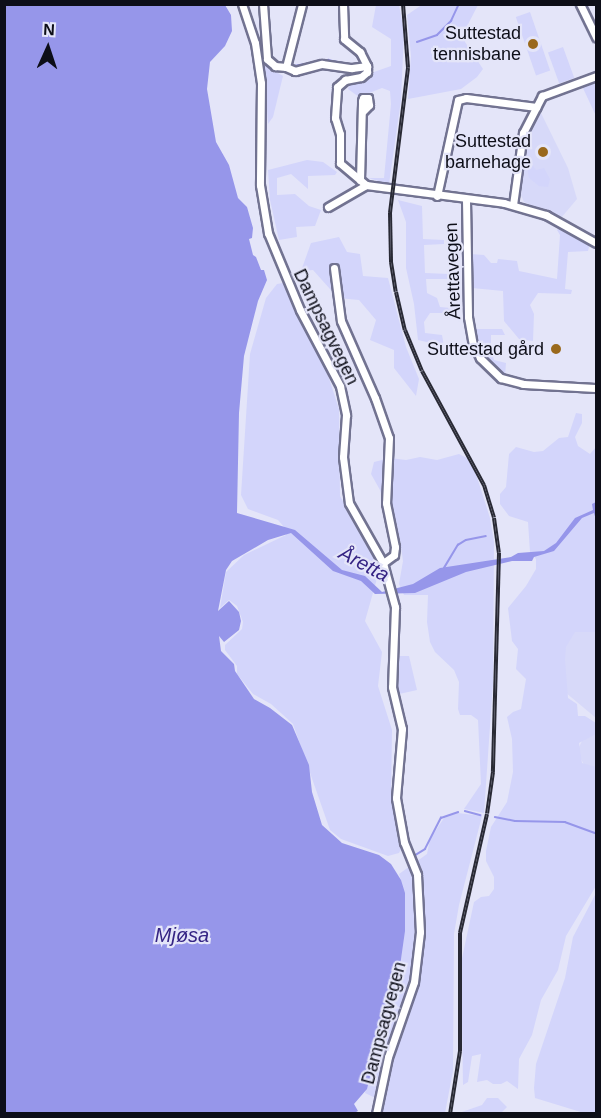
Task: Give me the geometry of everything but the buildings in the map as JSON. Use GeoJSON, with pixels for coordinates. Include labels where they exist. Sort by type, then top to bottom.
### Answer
{"type":"FeatureCollection","features":[{"type":"Feature","properties":{"kind":"street","name":"Dampsagvegen"},"geometry":{"type":"LineString","coordinates":[[242,4],[255,43],[261,82],[260,185],[268,233],[300,310],[340,386],[346,414],[343,457],[349,503],[383,563],[392,591],[395,621],[392,687],[402,729],[396,798],[404,842],[417,875],[421,918],[414,982],[388,1057],[376,1113]]}},
{"type":"Feature","properties":{"kind":"street"},"geometry":{"type":"LineString","coordinates":[[263,4],[267,59],[274,66],[286,67],[295,71],[322,63],[351,68],[367,66]]}},
{"type":"Feature","properties":{"kind":"street"},"geometry":{"type":"LineString","coordinates":[[286,67],[302,4]]}},
{"type":"Feature","properties":{"kind":"street"},"geometry":{"type":"LineString","coordinates":[[343,4],[344,39],[360,52],[367,66],[367,72],[361,77],[339,83],[336,93],[335,118],[340,134],[340,163],[363,183],[437,196],[513,205],[546,215],[597,243]]}},
{"type":"Feature","properties":{"kind":"street"},"geometry":{"type":"LineString","coordinates":[[580,4],[597,37]]}},
{"type":"Feature","properties":{"kind":"street"},"geometry":{"type":"LineString","coordinates":[[513,205],[523,133],[542,96],[597,75]]}},
{"type":"Feature","properties":{"kind":"street"},"geometry":{"type":"LineString","coordinates":[[437,196],[458,100],[466,98],[536,107]]}},
{"type":"Feature","properties":{"kind":"street"},"geometry":{"type":"LineString","coordinates":[[363,111],[363,183]]}},
{"type":"Feature","properties":{"kind":"street"},"geometry":{"type":"LineString","coordinates":[[328,207],[363,183]]}},
{"type":"Feature","properties":{"kind":"street","name":"Årettavegen"},"geometry":{"type":"LineString","coordinates":[[466,200],[468,317],[473,344],[480,358],[501,378],[523,384],[597,388]]}},
{"type":"Feature","properties":{"kind":"street"},"geometry":{"type":"LineString","coordinates":[[334,268],[341,321],[375,398],[389,438],[386,503],[395,551],[383,563]]}},
{"type":"Feature","properties":{"kind":"shaded area"},"geometry":{"type":"Polygon","coordinates":[[[423,4],[478,5],[465,30],[465,42],[483,69],[477,77],[461,89],[408,99],[411,56],[407,15],[423,4]]]}},
{"type":"Feature","properties":{"kind":"shaded area"},"geometry":{"type":"Polygon","coordinates":[[[376,5],[399,5],[404,31],[401,100],[389,184],[368,178],[384,178],[391,104],[390,91],[382,88],[359,97],[348,89],[350,82],[367,80],[374,72],[391,66],[391,39],[372,27],[376,5]]]}},
{"type":"Feature","properties":{"kind":"shaded area","name":"Suttestad tennisbane"},"geometry":{"type":"Polygon","coordinates":[[[530,12],[550,71],[536,76],[516,17],[530,12]]]}},
{"type":"Feature","properties":{"kind":"shaded area"},"geometry":{"type":"Polygon","coordinates":[[[563,47],[574,78],[559,83],[548,52],[563,47]]]}},
{"type":"Feature","properties":{"kind":"shaded area"},"geometry":{"type":"Polygon","coordinates":[[[264,65],[283,76],[273,117],[268,124],[264,65]]]}},
{"type":"Feature","properties":{"kind":"shaded area"},"geometry":{"type":"Polygon","coordinates":[[[596,80],[596,116],[582,86],[596,80]]]}},
{"type":"Feature","properties":{"kind":"shaded area","name":"Suttestad barnehage"},"geometry":{"type":"Polygon","coordinates":[[[541,113],[568,168],[577,199],[561,218],[524,202],[521,195],[527,137],[533,122],[541,113]]]}},
{"type":"Feature","properties":{"kind":"shaded area"},"geometry":{"type":"Polygon","coordinates":[[[307,160],[323,162],[337,172],[335,175],[308,176],[308,189],[291,174],[277,178],[277,195],[295,194],[309,206],[321,210],[315,226],[296,227],[297,237],[279,240],[270,200],[268,170],[307,160]]]}},
{"type":"Feature","properties":{"kind":"shaded area"},"geometry":{"type":"Polygon","coordinates":[[[532,164],[536,170],[544,168],[550,179],[548,187],[539,186],[529,178],[527,167],[532,164]]]}},
{"type":"Feature","properties":{"kind":"shaded area"},"geometry":{"type":"Polygon","coordinates":[[[398,200],[422,206],[423,239],[444,240],[444,244],[424,245],[425,273],[449,274],[449,279],[426,279],[427,293],[437,298],[440,307],[451,308],[452,313],[430,313],[424,322],[425,333],[442,335],[444,346],[418,340],[414,304],[406,268],[406,222],[398,200]]]}},
{"type":"Feature","properties":{"kind":"shaded area"},"geometry":{"type":"Polygon","coordinates":[[[561,226],[590,243],[588,251],[568,252],[565,289],[572,290],[571,294],[538,293],[530,305],[534,314],[533,341],[519,339],[504,321],[503,291],[472,288],[470,254],[484,255],[491,263],[497,263],[498,259],[517,261],[519,271],[557,279],[560,235],[557,230],[561,226]]]}},
{"type":"Feature","properties":{"kind":"shaded area"},"geometry":{"type":"Polygon","coordinates":[[[339,237],[347,252],[360,254],[363,276],[388,278],[406,347],[419,379],[416,396],[394,368],[394,350],[370,340],[376,320],[359,300],[338,298],[313,270],[301,271],[311,243],[339,237]]]}},
{"type":"Feature","properties":{"kind":"shaded area"},"geometry":{"type":"Polygon","coordinates":[[[283,283],[324,363],[339,409],[340,496],[380,568],[365,621],[382,652],[378,686],[392,730],[391,799],[401,849],[399,853],[388,856],[341,839],[330,830],[293,724],[271,704],[253,694],[237,674],[237,666],[225,650],[225,645],[242,629],[243,622],[237,606],[229,600],[220,608],[226,572],[244,555],[286,535],[285,528],[278,520],[248,509],[241,495],[250,354],[266,298],[277,284],[283,283]]]}},
{"type":"Feature","properties":{"kind":"shaded area"},"geometry":{"type":"Polygon","coordinates":[[[473,329],[502,329],[505,335],[491,335],[491,348],[494,360],[506,363],[505,376],[491,366],[479,349],[473,329]]]}},
{"type":"Feature","properties":{"kind":"shaded area"},"geometry":{"type":"Polygon","coordinates":[[[576,413],[582,414],[582,423],[575,437],[578,446],[590,454],[596,447],[596,632],[575,632],[566,647],[565,660],[568,698],[577,704],[578,716],[585,716],[596,723],[596,734],[579,743],[582,763],[596,767],[596,886],[566,936],[558,970],[541,1000],[532,1035],[519,1059],[518,1089],[507,1081],[501,1084],[493,1084],[487,1080],[477,1082],[481,1054],[472,1056],[468,1082],[463,1085],[461,963],[474,902],[481,897],[489,896],[494,889],[494,877],[486,861],[486,851],[491,827],[507,802],[513,772],[512,739],[507,717],[521,709],[526,679],[516,669],[518,649],[512,641],[508,608],[536,569],[536,559],[530,552],[528,522],[509,516],[500,504],[500,494],[506,487],[509,454],[516,447],[534,452],[543,451],[559,438],[568,437],[576,413]]]}},
{"type":"Feature","properties":{"kind":"shaded area"},"geometry":{"type":"Polygon","coordinates":[[[459,454],[467,458],[476,474],[490,518],[494,542],[493,683],[484,813],[464,809],[481,784],[478,720],[471,715],[460,715],[458,709],[459,682],[454,670],[435,652],[430,642],[427,622],[428,595],[404,595],[399,584],[403,561],[400,540],[390,522],[380,490],[371,474],[374,462],[390,458],[406,460],[420,457],[437,460],[459,454]]]}},
{"type":"Feature","properties":{"kind":"shaded area"},"geometry":{"type":"Polygon","coordinates":[[[578,627],[596,631],[596,718],[565,692],[563,643],[578,627]]]}},
{"type":"Feature","properties":{"kind":"shaded area"},"geometry":{"type":"Polygon","coordinates":[[[396,656],[409,656],[417,690],[399,694],[395,677],[396,656]]]}},
{"type":"Feature","properties":{"kind":"shaded area"},"geometry":{"type":"Polygon","coordinates":[[[596,730],[596,772],[585,767],[577,751],[586,733],[596,730]]]}},
{"type":"Feature","properties":{"kind":"shaded area"},"geometry":{"type":"Polygon","coordinates":[[[458,813],[482,816],[459,905],[454,934],[453,1071],[445,1113],[381,1113],[384,1102],[365,1093],[381,1031],[398,980],[401,880],[399,874],[427,854],[430,839],[444,818],[458,813]]]}},
{"type":"Feature","properties":{"kind":"shaded area"},"geometry":{"type":"Polygon","coordinates":[[[596,893],[596,1113],[584,1113],[535,1098],[534,1088],[536,1064],[565,978],[573,937],[596,893]]]}},
{"type":"Feature","properties":{"kind":"shaded area"},"geometry":{"type":"Polygon","coordinates":[[[487,1098],[498,1098],[507,1107],[501,1113],[459,1113],[482,1105],[487,1098]]]}},
{"type":"Feature","properties":{"kind":"water","name":"Mjøsa"},"geometry":{"type":"Polygon","coordinates":[[[5,5],[225,5],[231,15],[232,31],[225,46],[210,62],[207,89],[216,142],[229,165],[238,198],[247,207],[253,228],[252,238],[249,239],[253,255],[261,270],[264,270],[267,280],[258,301],[244,356],[239,413],[237,513],[295,530],[342,570],[365,576],[382,592],[413,584],[440,568],[511,557],[518,553],[544,551],[556,543],[575,518],[593,510],[592,504],[596,502],[596,520],[594,513],[582,518],[554,551],[534,557],[532,561],[512,561],[466,572],[415,593],[375,594],[361,581],[333,571],[291,533],[268,540],[232,561],[226,570],[218,611],[229,601],[239,612],[241,621],[239,630],[224,642],[219,636],[221,651],[234,664],[235,671],[254,699],[292,725],[309,765],[312,792],[322,825],[342,843],[379,855],[391,864],[401,880],[405,893],[405,931],[398,980],[381,1031],[367,1089],[354,1104],[358,1111],[352,1114],[5,1114],[5,5]]]}},
{"type":"Feature","properties":{"kind":"waterway"},"geometry":{"type":"LineString","coordinates":[[417,42],[437,35],[451,21],[459,4]]}},
{"type":"Feature","properties":{"kind":"waterway"},"geometry":{"type":"LineString","coordinates":[[294,66],[328,60],[344,63]]}},
{"type":"Feature","properties":{"kind":"waterway","name":"Åretta"},"geometry":{"type":"LineString","coordinates":[[444,568],[458,545],[466,540],[486,536]]}},
{"type":"Feature","properties":{"kind":"waterway"},"geometry":{"type":"LineString","coordinates":[[465,811],[480,815]]}},
{"type":"Feature","properties":{"kind":"waterway"},"geometry":{"type":"LineString","coordinates":[[414,856],[425,849],[441,818],[458,812]]}},
{"type":"Feature","properties":{"kind":"waterway"},"geometry":{"type":"LineString","coordinates":[[495,817],[515,821],[565,822],[596,833]]}},
{"type":"Feature","properties":{"kind":"railway"},"geometry":{"type":"LineString","coordinates":[[403,4],[408,68],[390,213],[391,262],[396,292],[405,330],[422,371],[484,485],[494,518],[499,553],[493,772],[487,814],[460,933],[460,1051],[450,1114]]}},
{"type":"Feature","properties":{"kind":"place","name":"Suttestad tennisbane"},"geometry":{"type":"Point","coordinates":[533,44]}},
{"type":"Feature","properties":{"kind":"place","name":"Suttestad barnehage"},"geometry":{"type":"Point","coordinates":[543,152]}},
{"type":"Feature","properties":{"kind":"place","name":"Suttestad gård"},"geometry":{"type":"Point","coordinates":[556,349]}}]}
